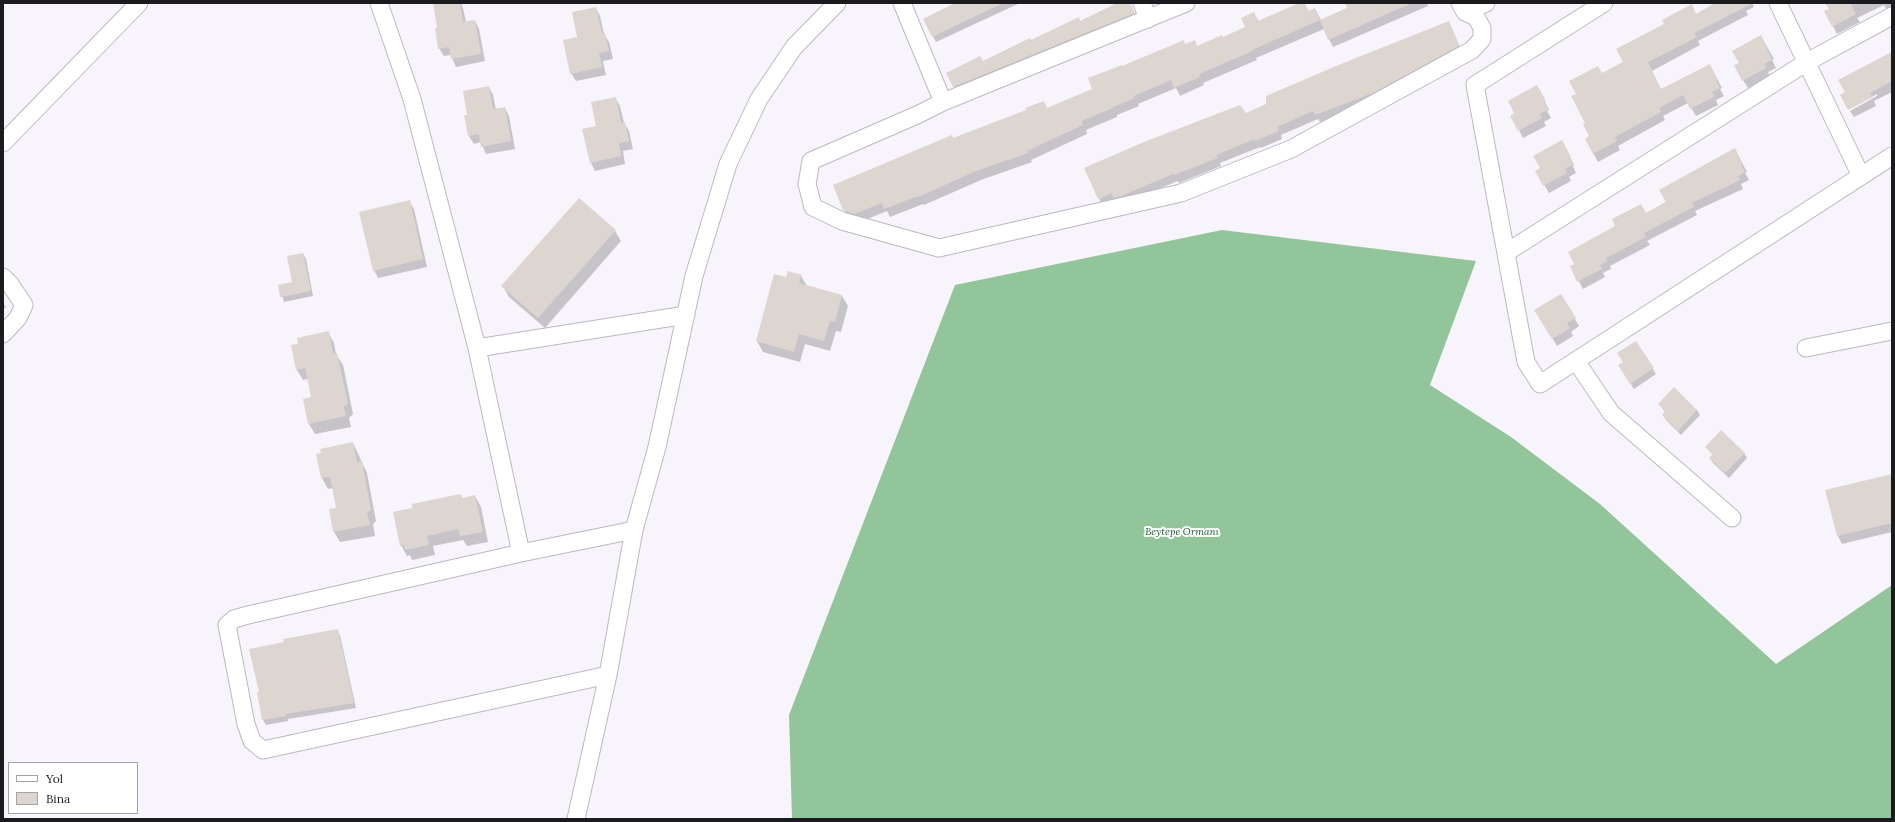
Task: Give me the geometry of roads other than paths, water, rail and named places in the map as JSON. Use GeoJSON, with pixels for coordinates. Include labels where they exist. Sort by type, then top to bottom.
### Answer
{"type":"FeatureCollection","features":[{"type":"Feature","properties":{"kind":"street"},"geometry":{"type":"LineString","coordinates":[[3,143],[139,3]]}},
{"type":"Feature","properties":{"kind":"street"},"geometry":{"type":"LineString","coordinates":[[379,3],[412,100],[477,348],[521,553]]}},
{"type":"Feature","properties":{"kind":"street"},"geometry":{"type":"LineString","coordinates":[[576,819],[608,675],[634,530],[657,447],[694,276],[728,164],[759,99],[794,47],[837,3]]}},
{"type":"Feature","properties":{"kind":"street"},"geometry":{"type":"LineString","coordinates":[[902,3],[942,102]]}},
{"type":"Feature","properties":{"kind":"street"},"geometry":{"type":"LineString","coordinates":[[1142,3],[1148,19]]}},
{"type":"Feature","properties":{"kind":"street"},"geometry":{"type":"LineString","coordinates":[[1186,3],[942,102],[918,115],[811,161],[807,184],[813,208],[842,221],[939,248],[1181,193],[1291,149],[1472,50],[1482,39],[1482,28],[1476,17],[1462,8]]}},
{"type":"Feature","properties":{"kind":"street"},"geometry":{"type":"LineString","coordinates":[[1462,8],[1486,3]]}},
{"type":"Feature","properties":{"kind":"street"},"geometry":{"type":"LineString","coordinates":[[1604,3],[1474,85],[1507,252],[1526,362],[1540,384],[1892,156]]}},
{"type":"Feature","properties":{"kind":"street"},"geometry":{"type":"LineString","coordinates":[[1778,3],[1861,176]]}},
{"type":"Feature","properties":{"kind":"street"},"geometry":{"type":"LineString","coordinates":[[1507,252],[1807,62],[1892,16]]}},
{"type":"Feature","properties":{"kind":"street"},"geometry":{"type":"LineString","coordinates":[[3,277],[10,284],[24,305],[18,318],[3,334]]}},
{"type":"Feature","properties":{"kind":"street"},"geometry":{"type":"LineString","coordinates":[[477,348],[686,315]]}},
{"type":"Feature","properties":{"kind":"street"},"geometry":{"type":"LineString","coordinates":[[1806,348],[1892,331]]}},
{"type":"Feature","properties":{"kind":"street"},"geometry":{"type":"LineString","coordinates":[[1576,361],[1611,413],[1732,518]]}},
{"type":"Feature","properties":{"kind":"street"},"geometry":{"type":"LineString","coordinates":[[608,675],[263,750],[252,741],[246,724],[227,625],[234,619],[521,553],[634,530]]}},
{"type":"Feature","properties":{"kind":"park label","name":"Beytepe Ormanı"},"geometry":{"type":"Point","coordinates":[1182,532]}}]}
